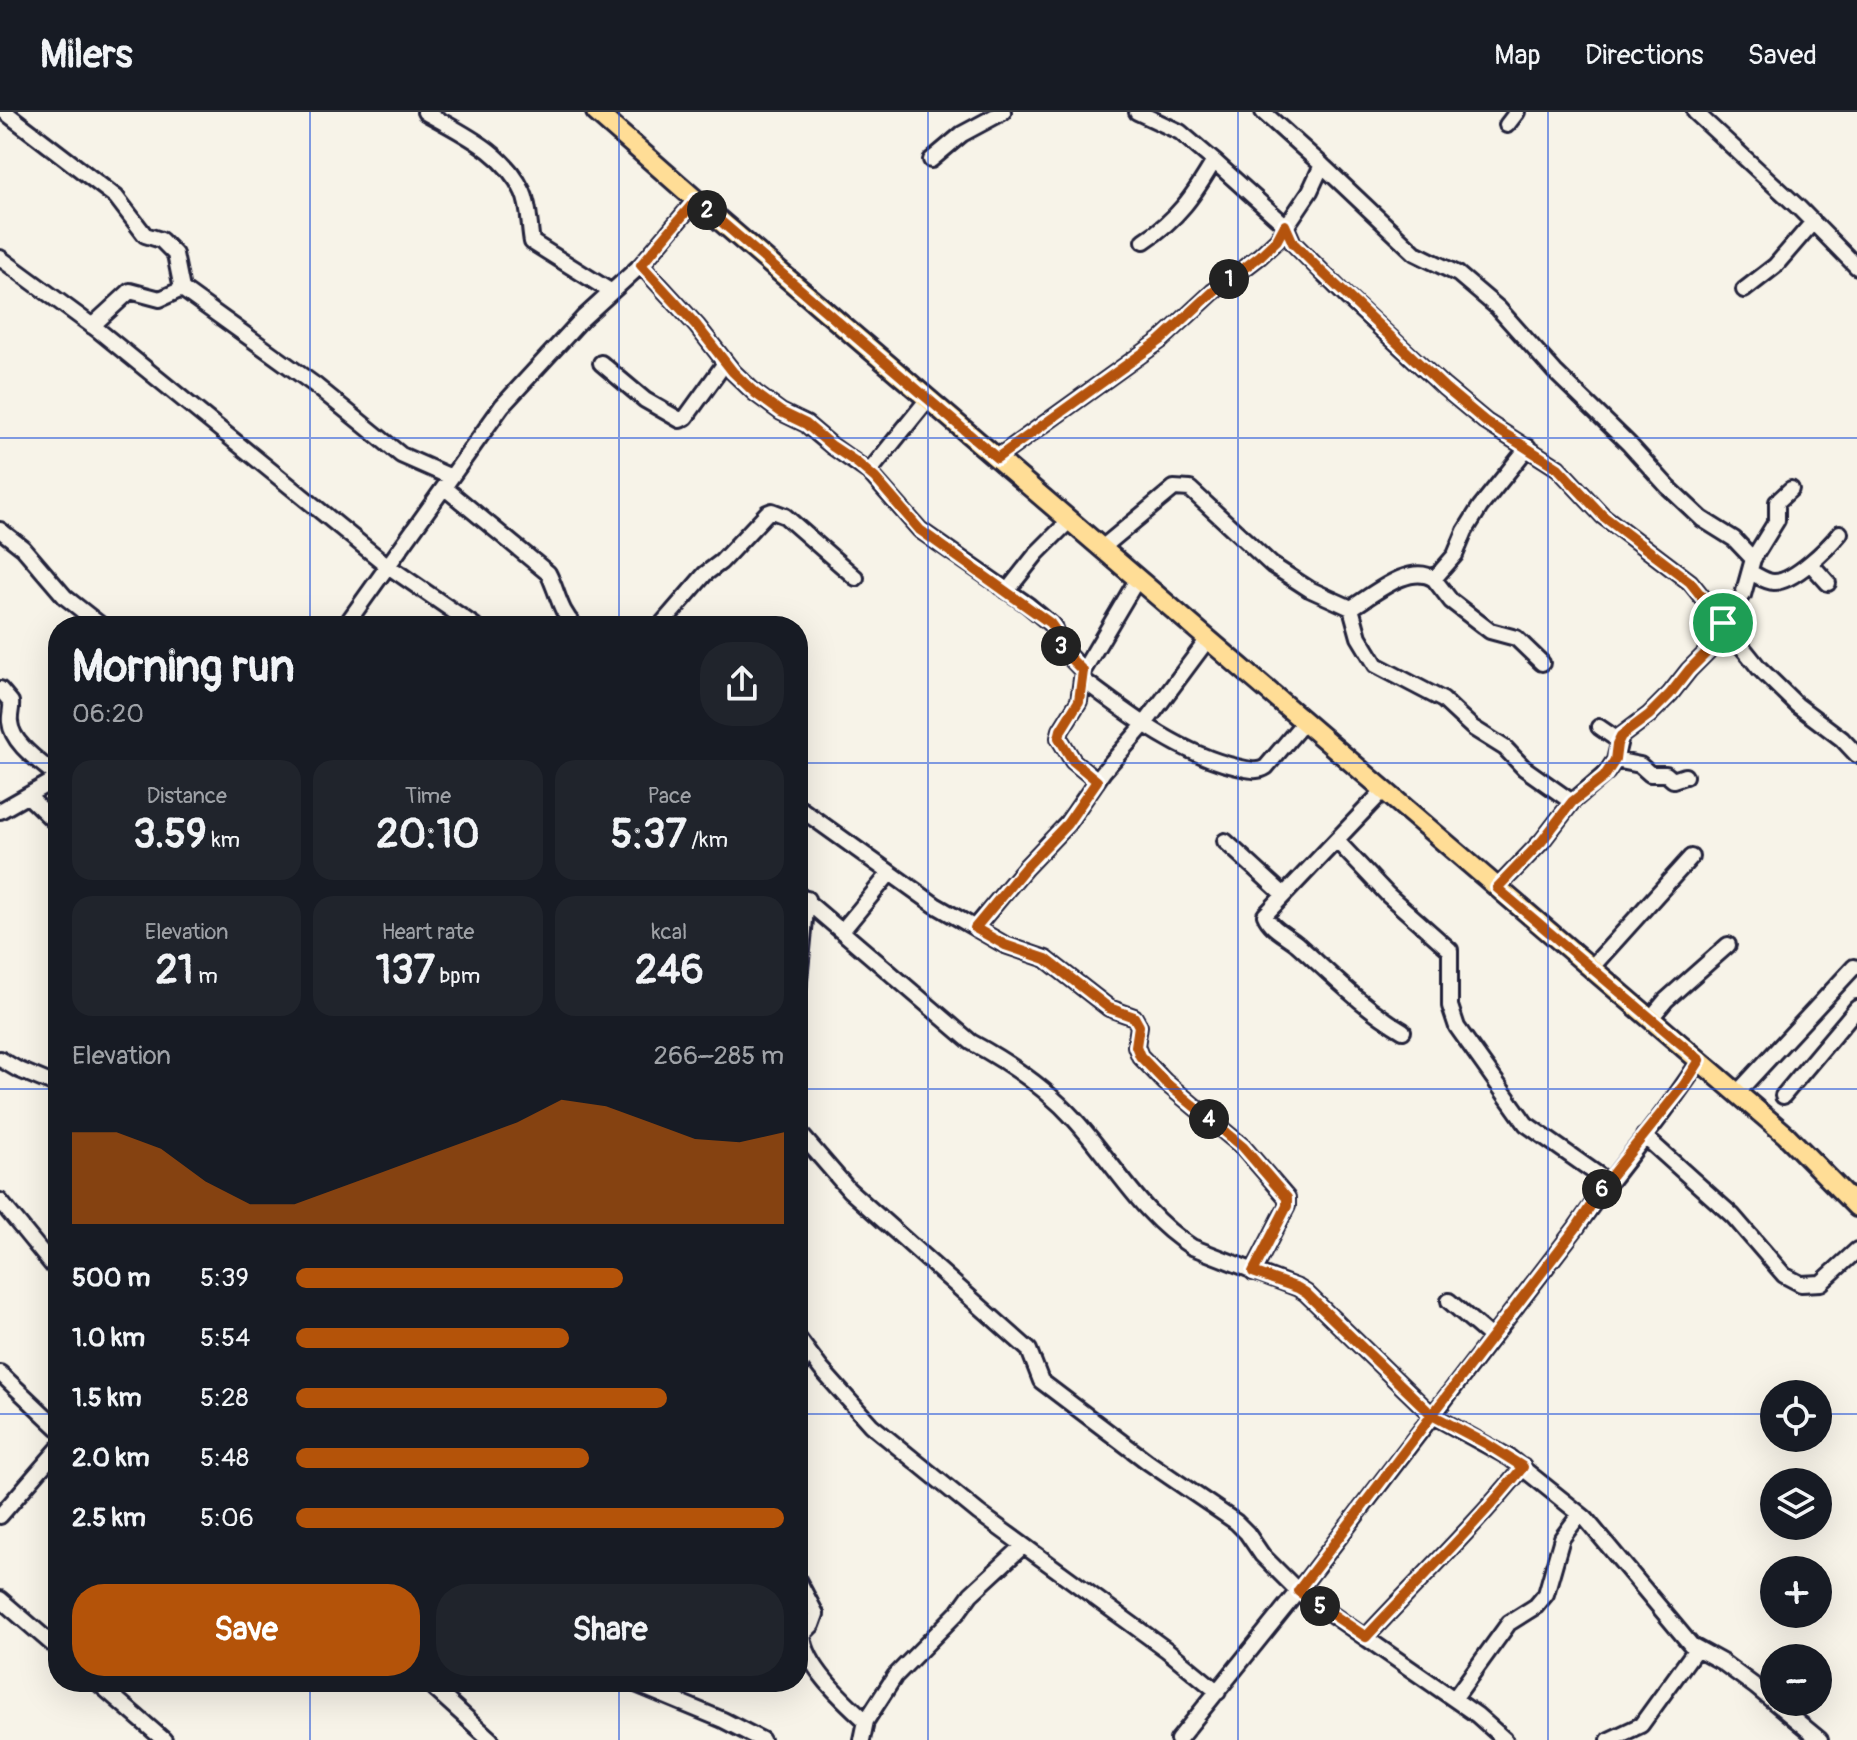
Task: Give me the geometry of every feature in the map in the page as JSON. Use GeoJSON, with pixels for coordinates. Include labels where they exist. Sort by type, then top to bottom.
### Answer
{"type":"FeatureCollection","features":[{"type":"Feature","properties":{"kind":"main road"},"geometry":{"type":"LineString","coordinates":[[596,112],[1383,791],[1700,1060],[1786,1135],[1857,1207]]}},
{"type":"Feature","properties":{"kind":"street"},"geometry":{"type":"LineString","coordinates":[[5,112],[116,197],[145,235],[161,240],[175,254],[182,289],[315,385],[401,455],[448,482],[548,573],[566,616]]}},
{"type":"Feature","properties":{"kind":"street"},"geometry":{"type":"LineString","coordinates":[[425,112],[488,149],[504,164],[523,191],[532,242],[610,291]]}},
{"type":"Feature","properties":{"kind":"street"},"geometry":{"type":"LineString","coordinates":[[931,160],[962,134],[1003,112]]}},
{"type":"Feature","properties":{"kind":"street"},"geometry":{"type":"LineString","coordinates":[[1137,112],[1180,132],[1285,225],[1293,243],[1444,387],[1486,422],[1558,468],[1603,516],[1690,582],[1749,658],[1797,705],[1842,739],[1857,755]]}},
{"type":"Feature","properties":{"kind":"street"},"geometry":{"type":"LineString","coordinates":[[1263,112],[1415,253],[1458,274],[1498,308],[1555,372],[1668,487],[1702,519],[1734,539],[1752,566],[1777,582],[1810,563],[1840,533]]}},
{"type":"Feature","properties":{"kind":"street"},"geometry":{"type":"LineString","coordinates":[[1507,125],[1517,112]]}},
{"type":"Feature","properties":{"kind":"street"},"geometry":{"type":"LineString","coordinates":[[1695,112],[1857,267]]}},
{"type":"Feature","properties":{"kind":"street"},"geometry":{"type":"LineString","coordinates":[[1144,241],[1185,207],[1214,161]]}},
{"type":"Feature","properties":{"kind":"street"},"geometry":{"type":"LineString","coordinates":[[997,458],[1161,340],[1213,292],[1277,240],[1310,191],[1322,165]]}},
{"type":"Feature","properties":{"kind":"street"},"geometry":{"type":"LineString","coordinates":[[352,616],[502,406],[610,291],[641,265],[696,200]]}},
{"type":"Feature","properties":{"kind":"street"},"geometry":{"type":"LineString","coordinates":[[1744,290],[1775,266],[1813,222]]}},
{"type":"Feature","properties":{"kind":"street"},"geometry":{"type":"LineString","coordinates":[[0,258],[92,326],[388,566],[460,616]]}},
{"type":"Feature","properties":{"kind":"street"},"geometry":{"type":"LineString","coordinates":[[641,265],[697,326],[725,363],[755,393],[781,412],[806,424],[869,472],[920,530],[1053,626],[1063,651],[1083,675],[1144,725],[1202,758],[1258,771],[1266,767],[1304,722]]}},
{"type":"Feature","properties":{"kind":"street"},"geometry":{"type":"LineString","coordinates":[[92,326],[130,291],[160,299],[182,289]]}},
{"type":"Feature","properties":{"kind":"street"},"geometry":{"type":"LineString","coordinates":[[601,363],[645,400],[680,420],[686,417],[725,363]]}},
{"type":"Feature","properties":{"kind":"street"},"geometry":{"type":"LineString","coordinates":[[869,472],[928,399]]}},
{"type":"Feature","properties":{"kind":"street"},"geometry":{"type":"LineString","coordinates":[[1434,579],[1455,555],[1480,507],[1528,447]]}},
{"type":"Feature","properties":{"kind":"street"},"geometry":{"type":"LineString","coordinates":[[1102,548],[1174,488],[1183,487],[1203,500],[1272,565],[1309,589],[1351,608]]}},
{"type":"Feature","properties":{"kind":"street"},"geometry":{"type":"LineString","coordinates":[[1497,888],[1542,841],[1572,802],[1604,777],[1615,760],[1618,740],[1670,694],[1726,626],[1743,595],[1752,566],[1777,520],[1777,502],[1791,489]]}},
{"type":"Feature","properties":{"kind":"street"},"geometry":{"type":"LineString","coordinates":[[669,616],[705,574],[772,511],[785,516],[856,578]]}},
{"type":"Feature","properties":{"kind":"street"},"geometry":{"type":"LineString","coordinates":[[1007,591],[1037,553],[1070,520]]}},
{"type":"Feature","properties":{"kind":"street"},"geometry":{"type":"LineString","coordinates":[[0,530],[23,548],[65,597],[89,616]]}},
{"type":"Feature","properties":{"kind":"street"},"geometry":{"type":"LineString","coordinates":[[1810,563],[1828,583]]}},
{"type":"Feature","properties":{"kind":"street"},"geometry":{"type":"LineString","coordinates":[[1351,608],[1414,574],[1429,575],[1451,601],[1490,631],[1516,638],[1542,663]]}},
{"type":"Feature","properties":{"kind":"street"},"geometry":{"type":"LineString","coordinates":[[1097,781],[1073,761],[1059,738],[1079,701],[1083,675],[1138,578]]}},
{"type":"Feature","properties":{"kind":"street"},"geometry":{"type":"LineString","coordinates":[[1351,608],[1359,637],[1376,665],[1443,700],[1473,728],[1505,748],[1524,768],[1572,802]]}},
{"type":"Feature","properties":{"kind":"street"},"geometry":{"type":"LineString","coordinates":[[975,928],[1067,824],[1208,639]]}},
{"type":"Feature","properties":{"kind":"street"},"geometry":{"type":"LineString","coordinates":[[0,689],[11,702],[10,724],[13,732],[48,769]]}},
{"type":"Feature","properties":{"kind":"street"},"geometry":{"type":"LineString","coordinates":[[1599,727],[1618,740]]}},
{"type":"Feature","properties":{"kind":"street"},"geometry":{"type":"LineString","coordinates":[[1615,760],[1640,765],[1650,774],[1666,774],[1673,780],[1685,776]]}},
{"type":"Feature","properties":{"kind":"street"},"geometry":{"type":"LineString","coordinates":[[0,811],[48,783]]}},
{"type":"Feature","properties":{"kind":"street"},"geometry":{"type":"LineString","coordinates":[[1383,791],[1265,915],[1355,998],[1403,1031]]}},
{"type":"Feature","properties":{"kind":"street"},"geometry":{"type":"LineString","coordinates":[[28,796],[48,815]]}},
{"type":"Feature","properties":{"kind":"street"},"geometry":{"type":"LineString","coordinates":[[808,814],[889,874],[975,928],[1005,945],[1046,959],[1109,1008],[1134,1017],[1139,1026],[1136,1046],[1140,1056],[1165,1082],[1243,1147],[1287,1198],[1287,1206],[1253,1272]]}},
{"type":"Feature","properties":{"kind":"street"},"geometry":{"type":"LineString","coordinates":[[1225,841],[1284,895]]}},
{"type":"Feature","properties":{"kind":"street"},"geometry":{"type":"LineString","coordinates":[[1337,841],[1388,895],[1450,950],[1448,985],[1454,1020],[1526,1124],[1607,1181]]}},
{"type":"Feature","properties":{"kind":"street"},"geometry":{"type":"LineString","coordinates":[[1591,968],[1691,857]]}},
{"type":"Feature","properties":{"kind":"street"},"geometry":{"type":"LineString","coordinates":[[842,931],[847,921],[889,874]]}},
{"type":"Feature","properties":{"kind":"street"},"geometry":{"type":"LineString","coordinates":[[808,901],[971,1042],[994,1054],[1074,1118],[1148,1211],[1179,1239],[1306,1293],[1432,1415],[1523,1467],[1580,1514],[1606,1541],[1681,1635],[1696,1649],[1722,1662],[1756,1687],[1820,1740]]}},
{"type":"Feature","properties":{"kind":"street"},"geometry":{"type":"LineString","coordinates":[[1651,1018],[1666,1000],[1728,945]]}},
{"type":"Feature","properties":{"kind":"street"},"geometry":{"type":"LineString","coordinates":[[1737,1093],[1854,967]]}},
{"type":"Feature","properties":{"kind":"street"},"geometry":{"type":"LineString","coordinates":[[1783,1096],[1857,1008]]}},
{"type":"Feature","properties":{"kind":"street"},"geometry":{"type":"LineString","coordinates":[[0,1059],[48,1082]]}},
{"type":"Feature","properties":{"kind":"street"},"geometry":{"type":"LineString","coordinates":[[1178,1740],[1298,1591],[1576,1228],[1607,1181],[1684,1085],[1700,1060]]}},
{"type":"Feature","properties":{"kind":"street"},"geometry":{"type":"LineString","coordinates":[[1644,1136],[1733,1216],[1784,1275],[1801,1284],[1821,1283],[1857,1250]]}},
{"type":"Feature","properties":{"kind":"street"},"geometry":{"type":"LineString","coordinates":[[808,1143],[849,1190],[1029,1350],[1041,1381],[1158,1469],[1236,1522],[1262,1555],[1298,1591],[1477,1715],[1505,1740]]}},
{"type":"Feature","properties":{"kind":"street"},"geometry":{"type":"LineString","coordinates":[[0,1201],[48,1260]]}},
{"type":"Feature","properties":{"kind":"street"},"geometry":{"type":"LineString","coordinates":[[1449,1301],[1492,1338]]}},
{"type":"Feature","properties":{"kind":"street"},"geometry":{"type":"LineString","coordinates":[[808,1351],[871,1425],[1023,1546],[1037,1553],[1167,1650],[1218,1692]]}},
{"type":"Feature","properties":{"kind":"street"},"geometry":{"type":"LineString","coordinates":[[0,1373],[48,1419]]}},
{"type":"Feature","properties":{"kind":"street"},"geometry":{"type":"LineString","coordinates":[[0,1516],[48,1461]]}},
{"type":"Feature","properties":{"kind":"street"},"geometry":{"type":"LineString","coordinates":[[1366,1637],[1451,1550],[1523,1467]]}},
{"type":"Feature","properties":{"kind":"street"},"geometry":{"type":"LineString","coordinates":[[1454,1699],[1509,1623],[1536,1606],[1546,1594],[1557,1549],[1580,1514]]}},
{"type":"Feature","properties":{"kind":"street"},"geometry":{"type":"LineString","coordinates":[[862,1740],[866,1721],[895,1676],[958,1612],[971,1594],[1023,1546]]}},
{"type":"Feature","properties":{"kind":"street"},"geometry":{"type":"LineString","coordinates":[[808,1599],[816,1614],[808,1629]]}},
{"type":"Feature","properties":{"kind":"street"},"geometry":{"type":"LineString","coordinates":[[1,1602],[48,1641]]}},
{"type":"Feature","properties":{"kind":"street"},"geometry":{"type":"LineString","coordinates":[[1609,1740],[1641,1725],[1696,1649]]}},
{"type":"Feature","properties":{"kind":"street"},"geometry":{"type":"LineString","coordinates":[[808,1650],[830,1685],[866,1721]]}},
{"type":"Feature","properties":{"kind":"street"},"geometry":{"type":"LineString","coordinates":[[109,1692],[164,1740]]}},
{"type":"Feature","properties":{"kind":"street"},"geometry":{"type":"LineString","coordinates":[[438,1692],[491,1740]]}},
{"type":"Feature","properties":{"kind":"street"},"geometry":{"type":"LineString","coordinates":[[655,1692],[762,1740]]}},
{"type":"Feature","properties":{"kind":"route"},"geometry":{"type":"LineString","coordinates":[[1723,623],[1690,582],[1603,516],[1558,468],[1486,422],[1444,387],[1293,243],[1285,225],[1277,240],[1260,256],[1213,292],[1161,340],[997,458],[696,200],[641,265],[697,326],[733,372],[755,393],[781,412],[806,424],[869,472],[920,530],[1050,623],[1063,651],[1083,671],[1079,701],[1059,738],[1073,761],[1097,781],[1067,824],[975,928],[1005,945],[1046,959],[1109,1008],[1134,1017],[1139,1026],[1136,1046],[1140,1056],[1165,1082],[1243,1147],[1287,1198],[1287,1206],[1253,1272],[1306,1293],[1432,1415],[1298,1591],[1366,1637],[1451,1550],[1523,1467],[1432,1415],[1700,1060],[1497,888],[1542,841],[1572,802],[1604,777],[1615,760],[1621,736],[1649,715],[1713,648],[1729,630],[1723,623]]}}]}
